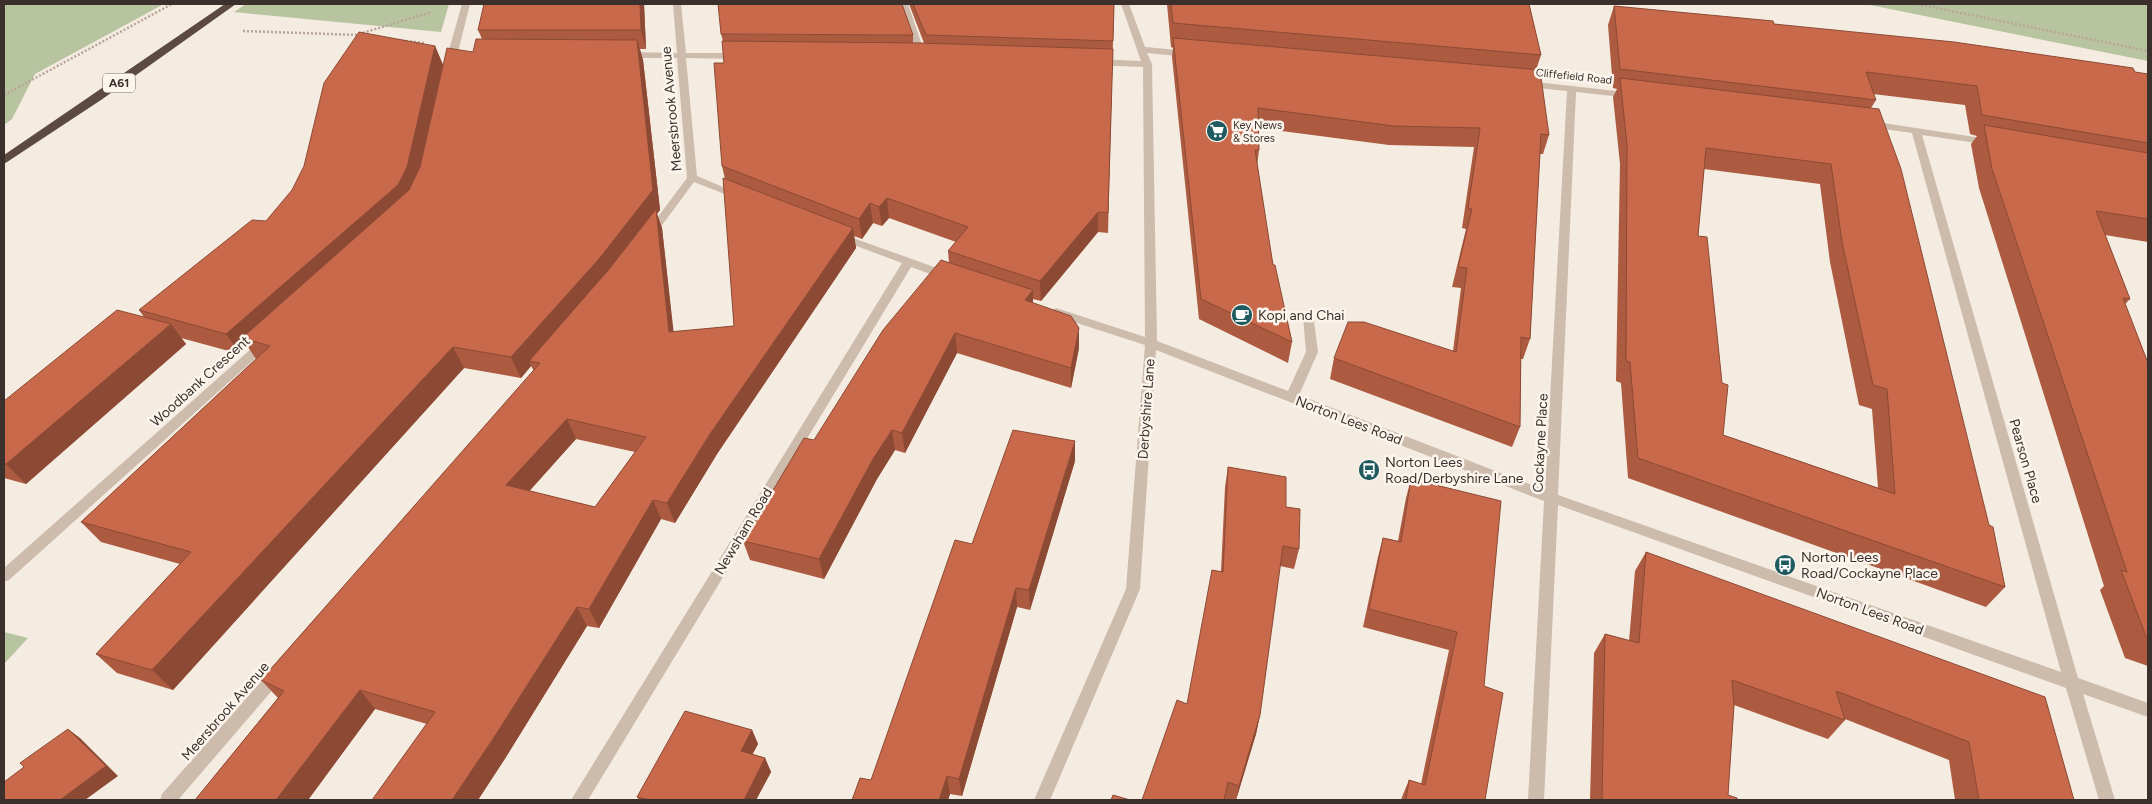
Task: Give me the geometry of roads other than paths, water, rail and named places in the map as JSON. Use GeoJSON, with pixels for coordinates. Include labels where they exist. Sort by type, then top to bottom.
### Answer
{"type":"FeatureCollection","features":[{"type":"Feature","properties":{"kind":"highway","name":"A61"},"geometry":{"type":"LineString","coordinates":[[4,160],[105,93],[231,4]]}},
{"type":"Feature","properties":{"kind":"street"},"geometry":{"type":"LineString","coordinates":[[449,72],[458,53],[466,4]]}},
{"type":"Feature","properties":{"kind":"street","name":"Meersbrook Avenue"},"geometry":{"type":"LineString","coordinates":[[641,246],[692,178],[677,4]]}},
{"type":"Feature","properties":{"kind":"street"},"geometry":{"type":"LineString","coordinates":[[904,4],[922,57]]}},
{"type":"Feature","properties":{"kind":"street","name":"Derbyshire Lane"},"geometry":{"type":"LineString","coordinates":[[1042,800],[1132,589],[1151,343],[1147,64],[1144,50],[1125,4]]}},
{"type":"Feature","properties":{"kind":"street"},"geometry":{"type":"LineString","coordinates":[[1144,50],[1198,55]]}},
{"type":"Feature","properties":{"kind":"street"},"geometry":{"type":"LineString","coordinates":[[612,55],[748,56]]}},
{"type":"Feature","properties":{"kind":"street"},"geometry":{"type":"LineString","coordinates":[[1088,62],[1147,64]]}},
{"type":"Feature","properties":{"kind":"street","name":"Cliffefield Road"},"geometry":{"type":"LineString","coordinates":[[1514,82],[1641,96]]}},
{"type":"Feature","properties":{"kind":"street","name":"Cockayne Place"},"geometry":{"type":"LineString","coordinates":[[1536,800],[1572,88]]}},
{"type":"Feature","properties":{"kind":"street"},"geometry":{"type":"LineString","coordinates":[[1857,123],[1916,130],[2001,144]]}},
{"type":"Feature","properties":{"kind":"street","name":"Pearson Place"},"geometry":{"type":"LineString","coordinates":[[1916,130],[2072,684],[2107,800]]}},
{"type":"Feature","properties":{"kind":"street"},"geometry":{"type":"LineString","coordinates":[[692,178],[746,199]]}},
{"type":"Feature","properties":{"kind":"street"},"geometry":{"type":"LineString","coordinates":[[827,231],[955,278]]}},
{"type":"Feature","properties":{"kind":"street","name":"Newsham Road"},"geometry":{"type":"LineString","coordinates":[[579,800],[908,262]]}},
{"type":"Feature","properties":{"kind":"street","name":"Norton Lees Road"},"geometry":{"type":"LineString","coordinates":[[1048,309],[1151,343],[1552,498],[2148,710]]}},
{"type":"Feature","properties":{"kind":"street"},"geometry":{"type":"LineString","coordinates":[[1291,398],[1312,352],[1310,316]]}},
{"type":"Feature","properties":{"kind":"street","name":"Woodbank Crescent"},"geometry":{"type":"LineString","coordinates":[[4,576],[272,337]]}},
{"type":"Feature","properties":{"kind":"street","name":"Meersbrook Avenue"},"geometry":{"type":"LineString","coordinates":[[168,800],[284,666]]}},
{"type":"Feature","properties":{"kind":"place","name":"Key News & Stores"},"geometry":{"type":"Point","coordinates":[1217,131]}},
{"type":"Feature","properties":{"kind":"place","name":"Kopi and Chai"},"geometry":{"type":"Point","coordinates":[1242,315]}},
{"type":"Feature","properties":{"kind":"place","name":"Norton Lees Road/Derbyshire Lane"},"geometry":{"type":"Point","coordinates":[1369,470]}},
{"type":"Feature","properties":{"kind":"place","name":"Norton Lees Road/Cockayne Place"},"geometry":{"type":"Point","coordinates":[1785,565]}}]}
